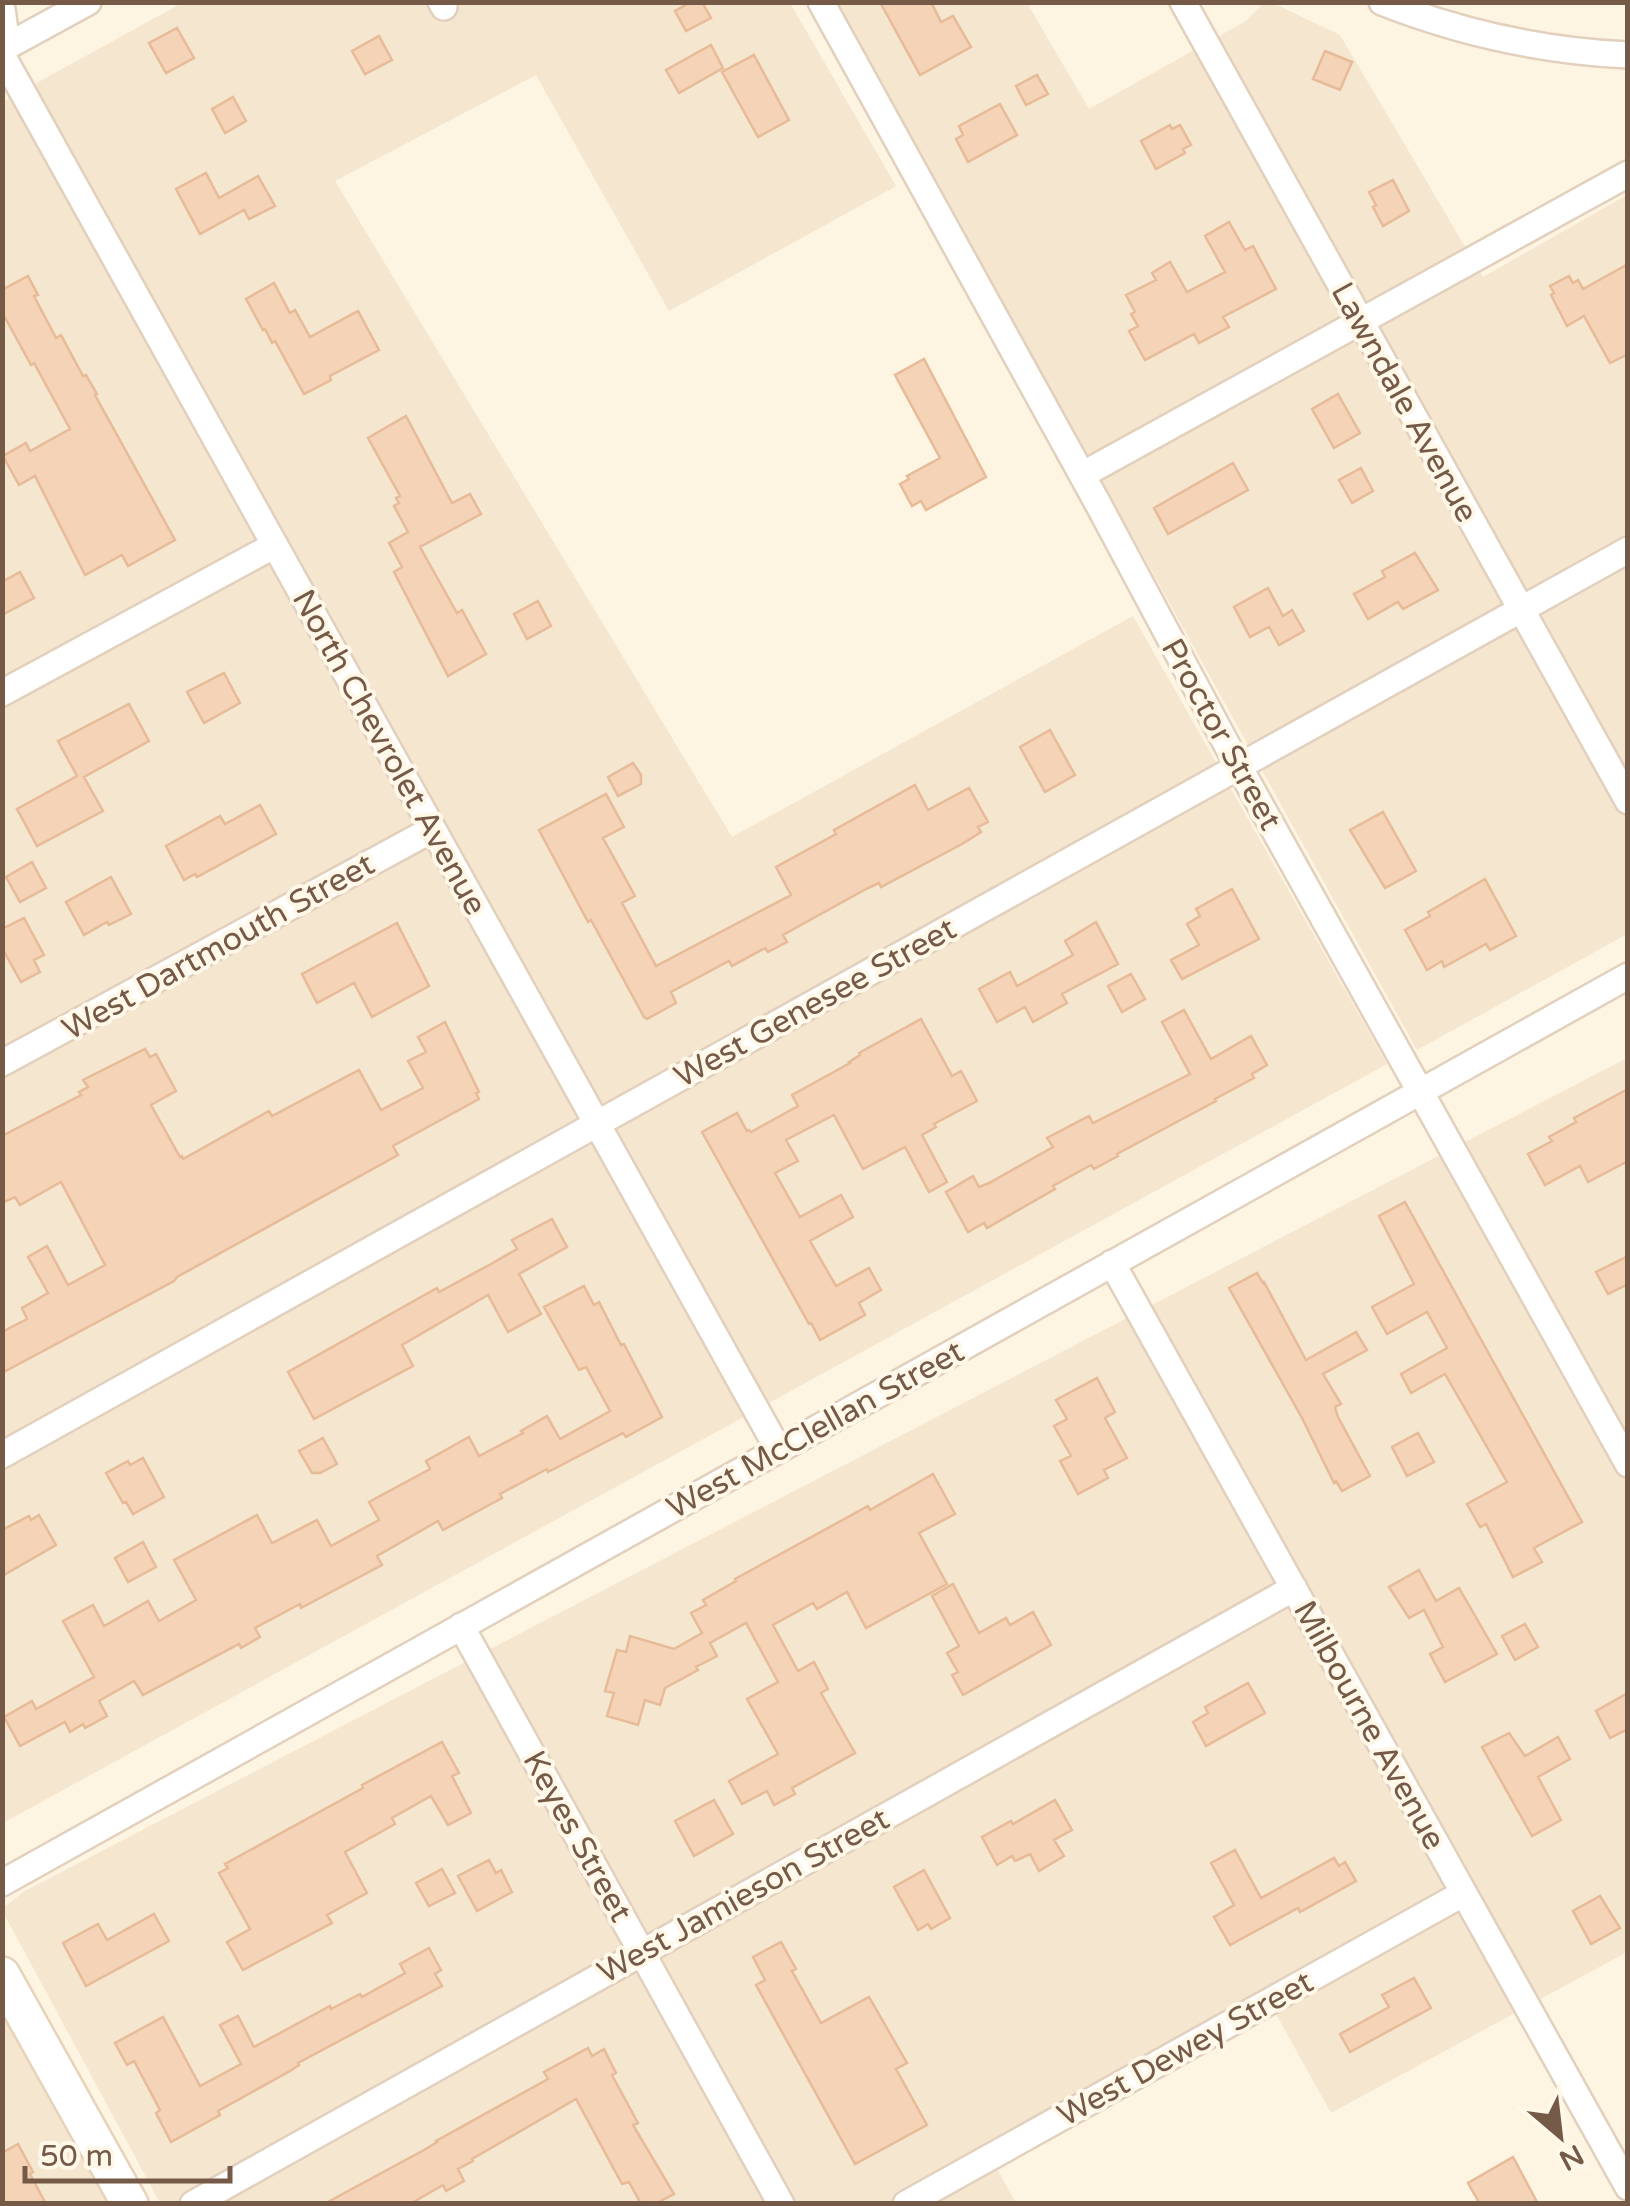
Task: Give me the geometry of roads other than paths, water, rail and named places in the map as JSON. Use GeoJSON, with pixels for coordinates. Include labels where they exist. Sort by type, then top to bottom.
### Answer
{"type":"FeatureCollection","features":[{"type":"Feature","properties":{"kind":"street"},"geometry":{"type":"LineString","coordinates":[[2,50],[88,2]]}},
{"type":"Feature","properties":{"kind":"street","name":"Proctor Street"},"geometry":{"type":"LineString","coordinates":[[821,2],[1238,766],[1628,1464]]}},
{"type":"Feature","properties":{"kind":"street"},"geometry":{"type":"LineString","coordinates":[[1382,2],[1498,38],[1573,52],[1628,55]]}},
{"type":"Feature","properties":{"kind":"street","name":"North Chevrolet Avenue"},"geometry":{"type":"LineString","coordinates":[[2,8],[2,50],[778,1449]]}},
{"type":"Feature","properties":{"kind":"street","name":"Lawndale Avenue"},"geometry":{"type":"LineString","coordinates":[[1189,8],[1628,800]]}},
{"type":"Feature","properties":{"kind":"street"},"geometry":{"type":"LineString","coordinates":[[1082,474],[1628,174]]}},
{"type":"Feature","properties":{"kind":"street"},"geometry":{"type":"LineString","coordinates":[[2,693],[275,545]]}},
{"type":"Feature","properties":{"kind":"street","name":"West Genesee Street"},"geometry":{"type":"LineString","coordinates":[[2,1454],[1628,550]]}},
{"type":"Feature","properties":{"kind":"street","name":"West Dartmouth Street"},"geometry":{"type":"LineString","coordinates":[[2,1063],[433,829]]}},
{"type":"Feature","properties":{"kind":"street","name":"West McClellan Street"},"geometry":{"type":"LineString","coordinates":[[2,1883],[1628,976]]}},
{"type":"Feature","properties":{"kind":"street","name":"Milbourne Avenue"},"geometry":{"type":"LineString","coordinates":[[1112,1262],[1628,2187]]}},
{"type":"Feature","properties":{"kind":"street","name":"West Jamieson Street"},"geometry":{"type":"LineString","coordinates":[[194,2204],[1294,1588]]}},
{"type":"Feature","properties":{"kind":"street","name":"Keyes Street"},"geometry":{"type":"LineString","coordinates":[[461,1626],[781,2204]]}},
{"type":"Feature","properties":{"kind":"street","name":"West Dewey Street"},"geometry":{"type":"LineString","coordinates":[[906,2204],[1464,1893]]}},
{"type":"Feature","properties":{"kind":"street"},"geometry":{"type":"LineString","coordinates":[[2,1975],[130,2204]]}}]}
